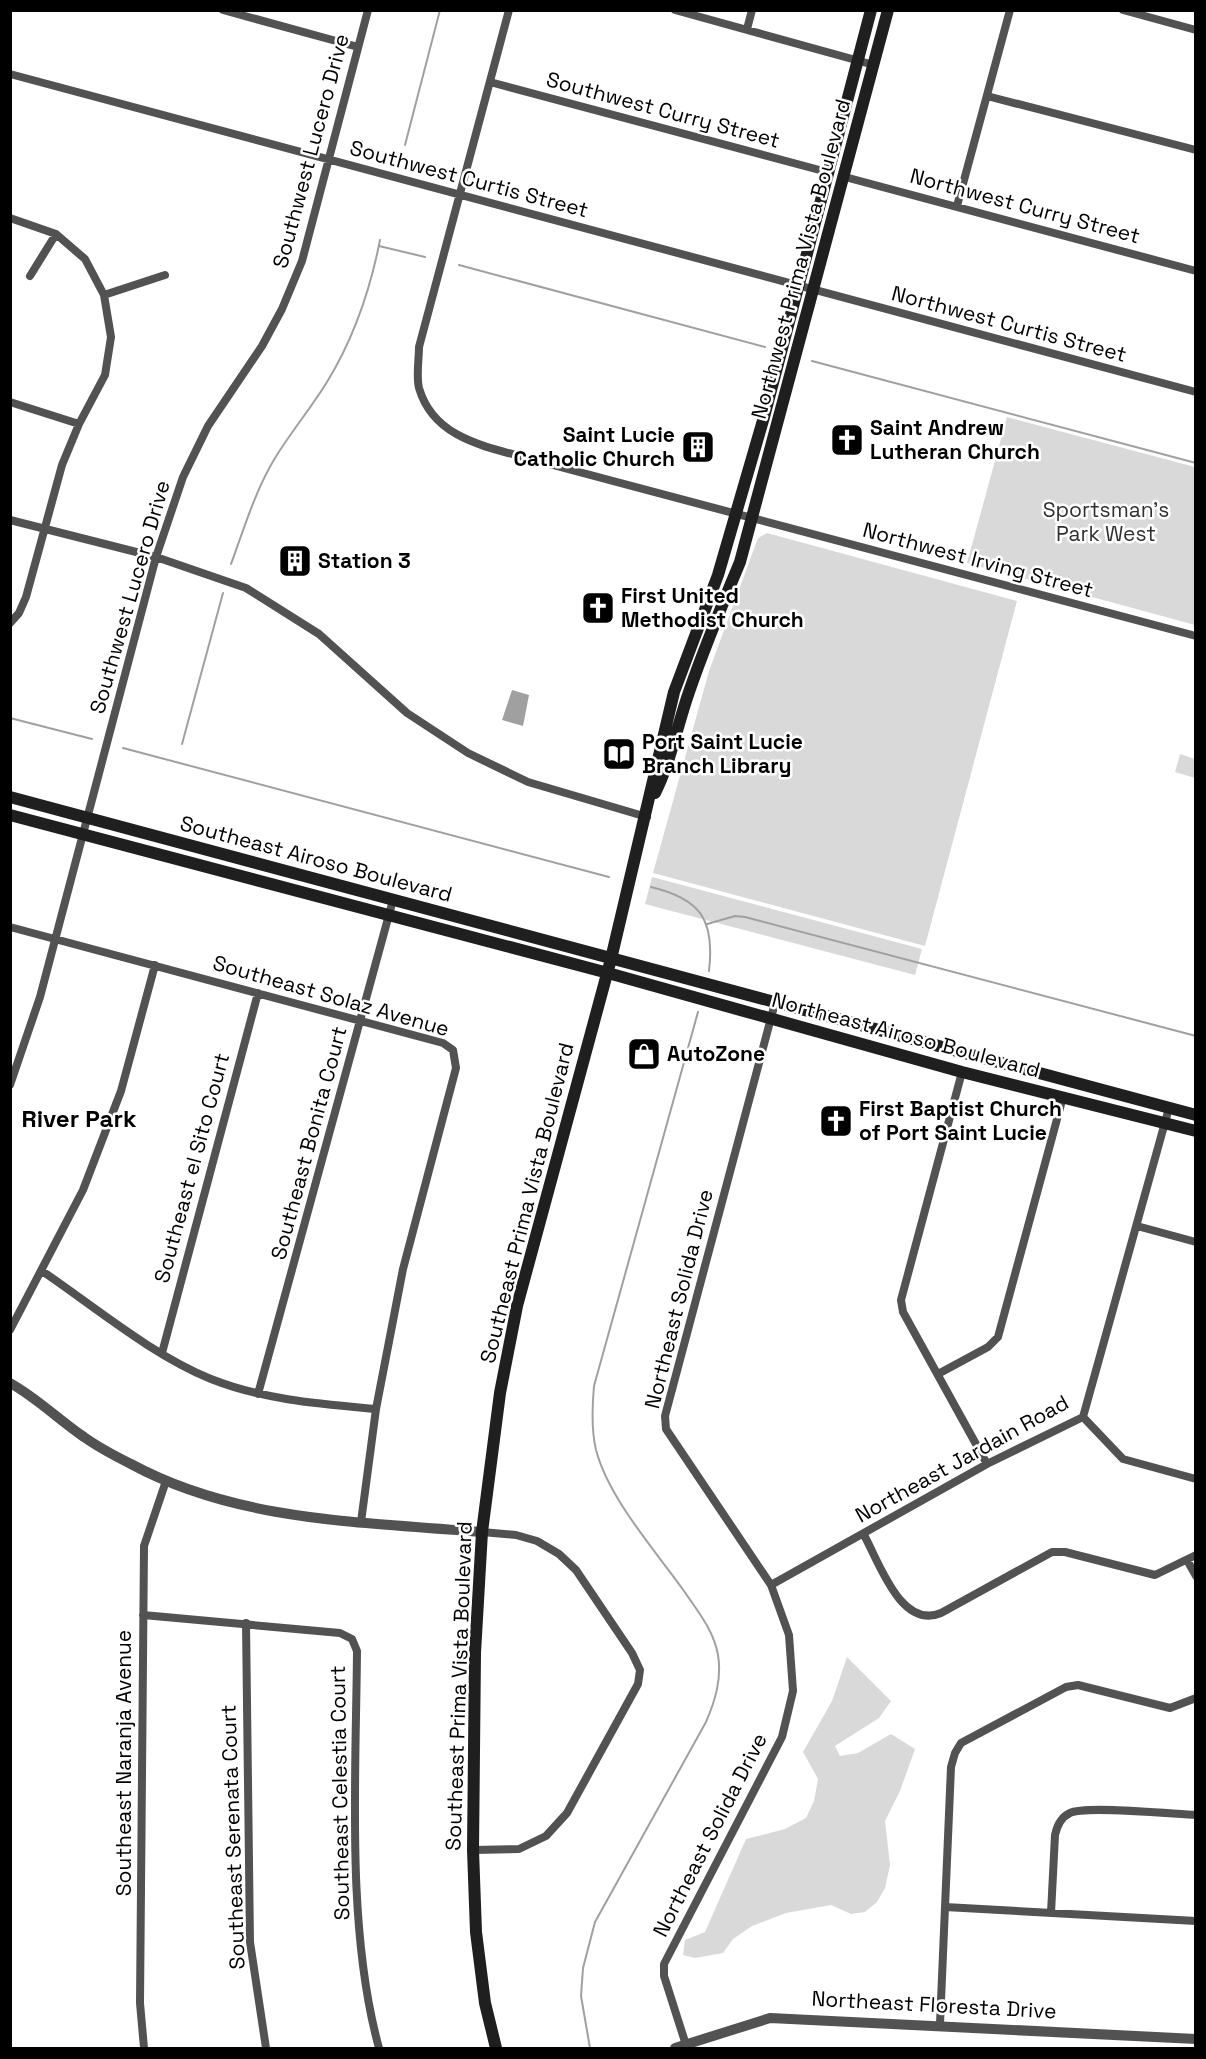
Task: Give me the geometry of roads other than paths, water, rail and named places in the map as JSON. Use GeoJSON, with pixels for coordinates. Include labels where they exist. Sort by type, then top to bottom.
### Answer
{"type":"FeatureCollection","features":[{"type":"Feature","properties":{"kind":"main road","name":"Northwest Prima Vista Boulevard"},"geometry":{"type":"LineString","coordinates":[[650,804],[656,762],[678,680],[718,575],[736,513],[872,10]]}},
{"type":"Feature","properties":{"kind":"main road","name":"Northwest Prima Vista Boulevard"},"geometry":{"type":"LineString","coordinates":[[650,804],[668,767],[688,695],[740,562],[888,10]]}},
{"type":"Feature","properties":{"kind":"main road","name":"Southeast Airoso Boulevard"},"geometry":{"type":"LineString","coordinates":[[10,797],[611,959]]}},
{"type":"Feature","properties":{"kind":"main road","name":"Southeast Prima Vista Boulevard"},"geometry":{"type":"LineString","coordinates":[[496,2049],[485,2003],[476,1932],[473,1850],[475,1653],[482,1532],[500,1393],[517,1306],[608,973],[650,804]]}},
{"type":"Feature","properties":{"kind":"main road","name":"Southeast Airoso Boulevard"},"geometry":{"type":"LineString","coordinates":[[10,815],[608,973]]}},
{"type":"Feature","properties":{"kind":"main road"},"geometry":{"type":"LineString","coordinates":[[232,875],[237,858]]}},
{"type":"Feature","properties":{"kind":"main road","name":"Northeast Airoso Boulevard"},"geometry":{"type":"LineString","coordinates":[[611,959],[1196,1115]]}},
{"type":"Feature","properties":{"kind":"main road","name":"Northeast Airoso Boulevard"},"geometry":{"type":"LineString","coordinates":[[608,973],[962,1072],[1196,1131]]}},
{"type":"Feature","properties":{"kind":"street"},"geometry":{"type":"LineString","coordinates":[[223,10],[358,47]]}},
{"type":"Feature","properties":{"kind":"street","name":"Southwest Lucero Drive"},"geometry":{"type":"LineString","coordinates":[[10,1085],[25,1046],[56,939],[156,557],[183,477],[208,426],[262,346],[282,309],[302,261],[368,10]]}},
{"type":"Feature","properties":{"kind":"street"},"geometry":{"type":"LineString","coordinates":[[458,195],[509,10]]}},
{"type":"Feature","properties":{"kind":"street"},"geometry":{"type":"LineString","coordinates":[[675,10],[874,65]]}},
{"type":"Feature","properties":{"kind":"street"},"geometry":{"type":"LineString","coordinates":[[747,29],[752,10]]}},
{"type":"Feature","properties":{"kind":"street"},"geometry":{"type":"LineString","coordinates":[[957,206],[1010,10]]}},
{"type":"Feature","properties":{"kind":"street"},"geometry":{"type":"LineString","coordinates":[[1123,10],[1196,30]]}},
{"type":"Feature","properties":{"kind":"street","name":"Southwest Curtis Street"},"geometry":{"type":"LineString","coordinates":[[10,74],[813,290]]}},
{"type":"Feature","properties":{"kind":"street","name":"Southwest Curry Street"},"geometry":{"type":"LineString","coordinates":[[490,82],[827,172]]}},
{"type":"Feature","properties":{"kind":"street"},"geometry":{"type":"LineString","coordinates":[[987,96],[1196,150]]}},
{"type":"Feature","properties":{"kind":"street","name":"Northwest Curry Street"},"geometry":{"type":"LineString","coordinates":[[845,177],[1196,271]]}},
{"type":"Feature","properties":{"kind":"street","name":"Northwest Irving Street"},"geometry":{"type":"LineString","coordinates":[[458,195],[419,346],[419,386],[429,410],[446,429],[473,442],[1196,636]]}},
{"type":"Feature","properties":{"kind":"street"},"geometry":{"type":"LineString","coordinates":[[10,218],[56,234],[86,260],[104,295],[111,337],[105,375],[79,424],[62,465],[22,608],[10,623]]}},
{"type":"Feature","properties":{"kind":"street"},"geometry":{"type":"LineString","coordinates":[[30,276],[56,234]]}},
{"type":"Feature","properties":{"kind":"street"},"geometry":{"type":"LineString","coordinates":[[104,295],[165,275]]}},
{"type":"Feature","properties":{"kind":"street","name":"Northwest Curtis Street"},"geometry":{"type":"LineString","coordinates":[[813,290],[1196,392]]}},
{"type":"Feature","properties":{"kind":"street"},"geometry":{"type":"LineString","coordinates":[[10,402],[79,424]]}},
{"type":"Feature","properties":{"kind":"street"},"geometry":{"type":"LineString","coordinates":[[10,520],[156,557],[229,580],[290,614],[344,654],[407,713],[452,744],[497,769],[562,794],[647,817]]}},
{"type":"Feature","properties":{"kind":"street","name":"Southeast Bonita Court"},"geometry":{"type":"LineString","coordinates":[[258,1394],[393,900]]}},
{"type":"Feature","properties":{"kind":"street","name":"Southeast Solaz Avenue"},"geometry":{"type":"LineString","coordinates":[[10,927],[443,1043],[453,1050],[456,1068],[403,1269],[376,1409],[361,1521]]}},
{"type":"Feature","properties":{"kind":"street"},"geometry":{"type":"LineString","coordinates":[[10,1330],[83,1190],[121,1091],[155,965]]}},
{"type":"Feature","properties":{"kind":"street","name":"Southeast el Sito Court"},"geometry":{"type":"LineString","coordinates":[[162,1353],[258,993]]}},
{"type":"Feature","properties":{"kind":"street","name":"Northeast Solida Drive"},"geometry":{"type":"LineString","coordinates":[[682,2047],[664,1976],[664,1964],[782,1737],[793,1691],[789,1635],[771,1585],[666,1429],[665,1416],[774,1003]]}},
{"type":"Feature","properties":{"kind":"street"},"geometry":{"type":"LineString","coordinates":[[962,1072],[901,1294],[903,1312],[987,1464]]}},
{"type":"Feature","properties":{"kind":"street"},"geometry":{"type":"LineString","coordinates":[[938,1374],[988,1347],[998,1337],[1063,1097]]}},
{"type":"Feature","properties":{"kind":"street","name":"Northeast Jardain Road"},"geometry":{"type":"LineString","coordinates":[[771,1585],[864,1535],[987,1464],[1083,1417],[1169,1108]]}},
{"type":"Feature","properties":{"kind":"street"},"geometry":{"type":"LineString","coordinates":[[1137,1226],[1196,1242]]}},
{"type":"Feature","properties":{"kind":"street"},"geometry":{"type":"LineString","coordinates":[[42,1270],[162,1353],[210,1378],[258,1394],[305,1403],[376,1409]]}},
{"type":"Feature","properties":{"kind":"street"},"geometry":{"type":"LineString","coordinates":[[10,1383],[84,1438],[166,1481],[226,1502],[291,1514],[516,1535],[537,1541],[559,1554],[576,1570],[632,1653],[640,1670],[638,1684],[567,1813],[546,1836],[519,1849],[473,1850]]}},
{"type":"Feature","properties":{"kind":"street"},"geometry":{"type":"LineString","coordinates":[[1083,1417],[1123,1459],[1196,1479]]}},
{"type":"Feature","properties":{"kind":"street","name":"Southeast Naranja Avenue"},"geometry":{"type":"LineString","coordinates":[[144,2049],[140,2003],[144,1546],[166,1481]]}},
{"type":"Feature","properties":{"kind":"street"},"geometry":{"type":"LineString","coordinates":[[864,1535],[901,1602],[911,1612],[923,1617],[941,1613],[1053,1552],[1065,1552],[1155,1575],[1196,1555]]}},
{"type":"Feature","properties":{"kind":"street"},"geometry":{"type":"LineString","coordinates":[[1187,1560],[1196,1576]]}},
{"type":"Feature","properties":{"kind":"street","name":"Southeast Celestia Court"},"geometry":{"type":"LineString","coordinates":[[143,1616],[246,1623],[340,1633],[352,1639],[357,1651],[356,1833],[360,1937],[372,2023],[379,2049]]}},
{"type":"Feature","properties":{"kind":"street","name":"Southeast Serenata Court"},"geometry":{"type":"LineString","coordinates":[[246,1623],[250,1942],[266,2049]]}},
{"type":"Feature","properties":{"kind":"street"},"geometry":{"type":"LineString","coordinates":[[940,2024],[951,1767],[961,1743],[1066,1687],[1078,1684],[1170,1708],[1196,1698]]}},
{"type":"Feature","properties":{"kind":"street"},"geometry":{"type":"LineString","coordinates":[[1051,1913],[1055,1835],[1059,1823],[1066,1814],[1090,1810],[1196,1815]]}},
{"type":"Feature","properties":{"kind":"street"},"geometry":{"type":"LineString","coordinates":[[945,1907],[1196,1921]]}},
{"type":"Feature","properties":{"kind":"street","name":"Northeast Floresta Drive"},"geometry":{"type":"LineString","coordinates":[[682,2047],[770,2018],[940,2024],[1196,2039]]}},
{"type":"Feature","properties":{"kind":"waterway"},"geometry":{"type":"LineString","coordinates":[[405,145],[440,10]]}},
{"type":"Feature","properties":{"kind":"waterway"},"geometry":{"type":"LineString","coordinates":[[231,564],[250,510],[268,471],[281,448],[327,382],[353,331],[366,296],[380,240]]}},
{"type":"Feature","properties":{"kind":"waterway"},"geometry":{"type":"LineString","coordinates":[[379,246],[425,257]]}},
{"type":"Feature","properties":{"kind":"waterway"},"geometry":{"type":"LineString","coordinates":[[459,265],[765,347]]}},
{"type":"Feature","properties":{"kind":"waterway"},"geometry":{"type":"LineString","coordinates":[[812,361],[1196,463]]}},
{"type":"Feature","properties":{"kind":"waterway"},"geometry":{"type":"LineString","coordinates":[[182,744],[223,593]]}},
{"type":"Feature","properties":{"kind":"waterway"},"geometry":{"type":"LineString","coordinates":[[10,718],[92,739]]}},
{"type":"Feature","properties":{"kind":"waterway"},"geometry":{"type":"LineString","coordinates":[[123,748],[609,877]]}},
{"type":"Feature","properties":{"kind":"waterway"},"geometry":{"type":"LineString","coordinates":[[651,887],[682,898],[701,914],[710,938],[709,971]]}},
{"type":"Feature","properties":{"kind":"waterway"},"geometry":{"type":"LineString","coordinates":[[707,924],[735,916],[745,917],[1196,1036]]}},
{"type":"Feature","properties":{"kind":"waterway"},"geometry":{"type":"LineString","coordinates":[[590,2048],[581,1996],[583,1968],[595,1922],[706,1722],[715,1698],[718,1681],[718,1655],[709,1629],[634,1524],[611,1487],[596,1450],[592,1418],[594,1386],[698,1012]]}},
{"type":"Feature","properties":{"kind":"place","name":"Saint Andrew Lutheran Church"},"geometry":{"type":"Point","coordinates":[847,440]}},
{"type":"Feature","properties":{"kind":"place","name":"Saint Lucie Catholic Church"},"geometry":{"type":"Point","coordinates":[698,447]}},
{"type":"Feature","properties":{"kind":"place","name":"Station 3"},"geometry":{"type":"Point","coordinates":[295,561]}},
{"type":"Feature","properties":{"kind":"place","name":"First United Methodist Church"},"geometry":{"type":"Point","coordinates":[598,608]}},
{"type":"Feature","properties":{"kind":"place","name":"Port Saint Lucie Branch Library"},"geometry":{"type":"Point","coordinates":[619,754]}},
{"type":"Feature","properties":{"kind":"place","name":"AutoZone"},"geometry":{"type":"Point","coordinates":[644,1054]}},
{"type":"Feature","properties":{"kind":"place","name":"First Baptist Church of Port Saint Lucie"},"geometry":{"type":"Point","coordinates":[836,1121]}},
{"type":"Feature","properties":{"kind":"district","name":"River Park"},"geometry":{"type":"Point","coordinates":[79,1119]}},
{"type":"Feature","properties":{"kind":"park label","name":"Sportsman's Park West"},"geometry":{"type":"Point","coordinates":[1106,522]}}]}
